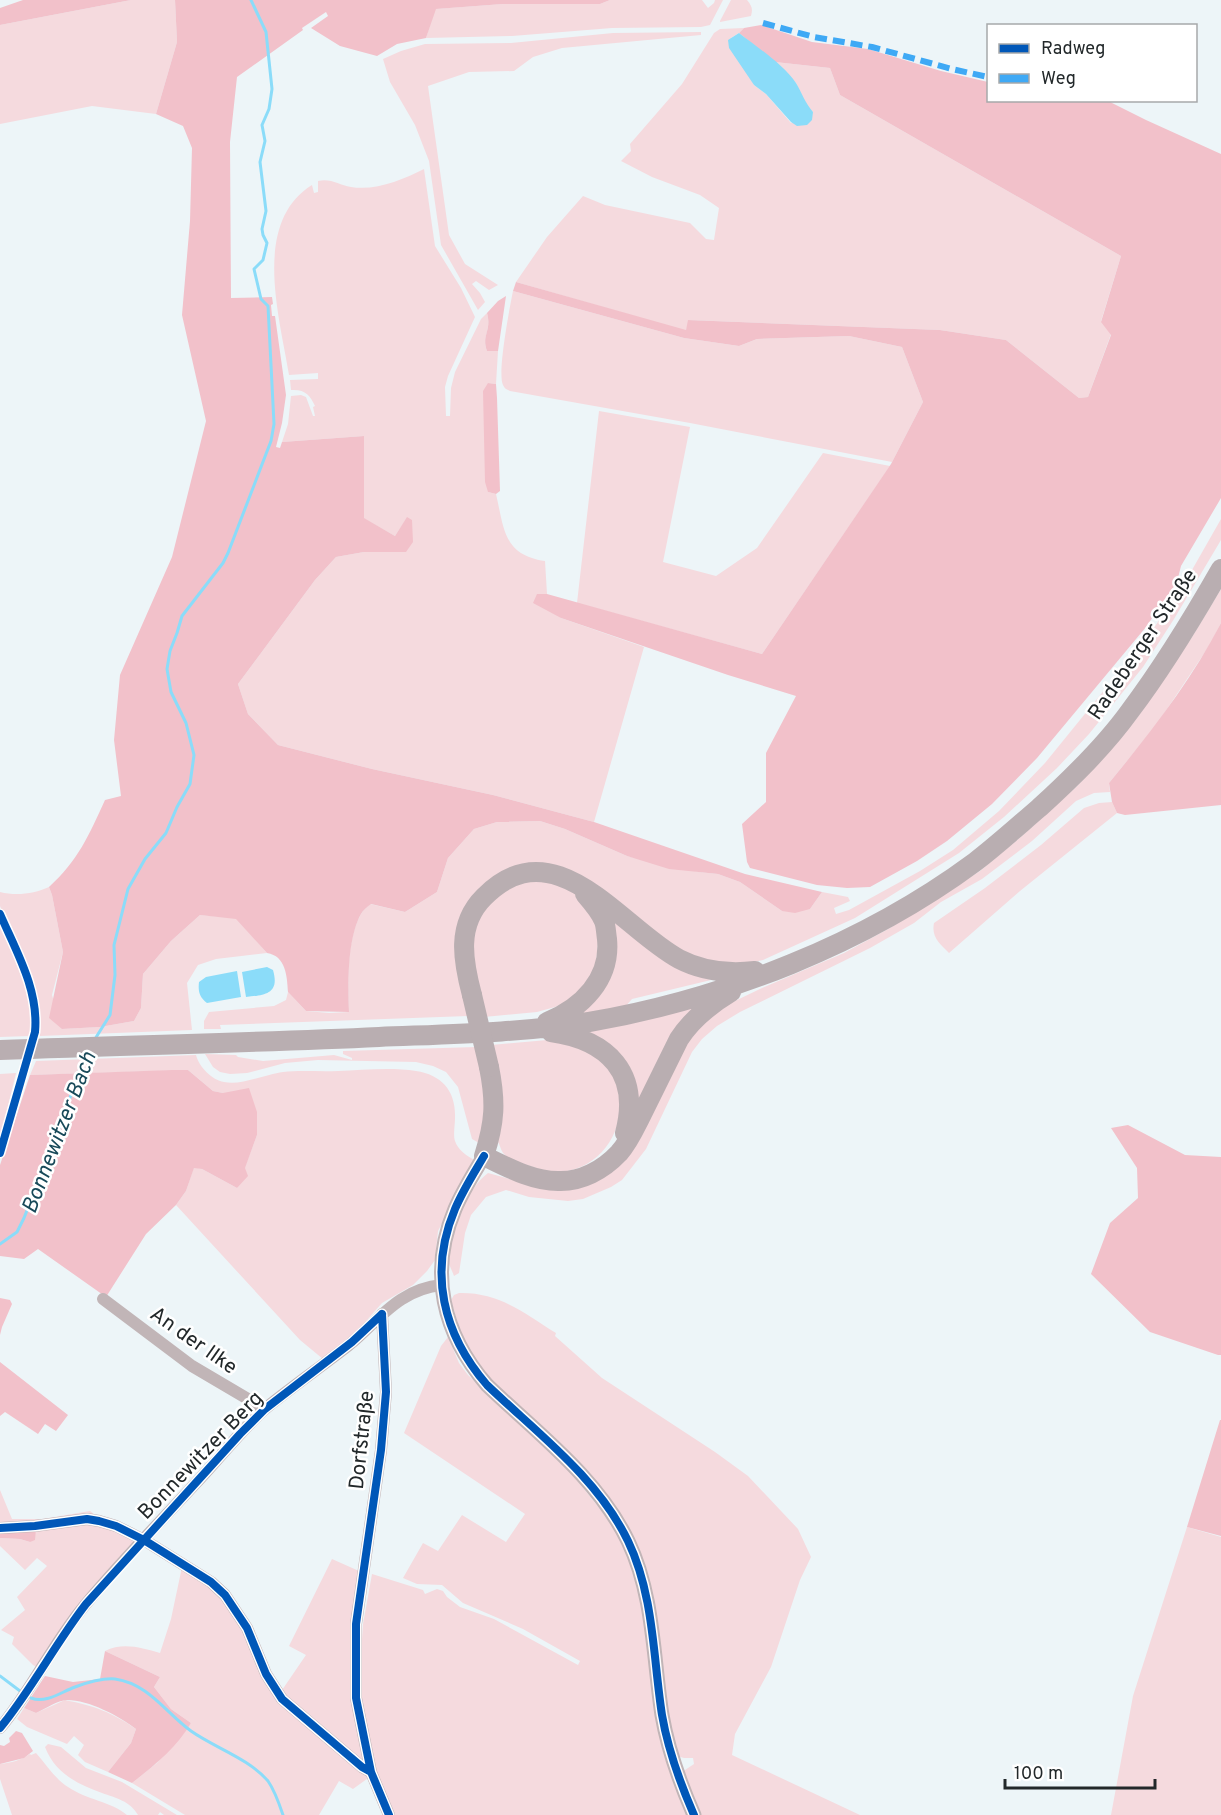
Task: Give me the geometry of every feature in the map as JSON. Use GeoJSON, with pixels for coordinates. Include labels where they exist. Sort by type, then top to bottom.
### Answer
{"type":"FeatureCollection","features":[{"type":"Feature","properties":{"kind":"highway","name":"Radeberger Straße"},"geometry":{"type":"LineString","coordinates":[[754,978],[835,945],[930,892],[977,860],[1068,781],[1099,749],[1130,711],[1184,634],[1221,569]]}},
{"type":"Feature","properties":{"kind":"highway"},"geometry":{"type":"LineString","coordinates":[[754,978],[716,1002],[686,1028],[627,1142],[613,1159],[592,1173],[582,1178],[558,1181],[536,1178],[484,1156],[494,1117],[492,1085],[464,961],[463,938],[476,906],[493,888],[515,876],[529,873],[561,877],[607,902],[667,951],[695,966],[736,972],[778,968]]}},
{"type":"Feature","properties":{"kind":"highway"},"geometry":{"type":"LineString","coordinates":[[527,1029],[550,1021],[584,1000],[594,988],[606,963],[608,947],[604,921],[597,908],[573,882]]}},
{"type":"Feature","properties":{"kind":"highway"},"geometry":{"type":"LineString","coordinates":[[0,1050],[433,1035],[527,1029],[625,1015],[726,988],[754,978]]}},
{"type":"Feature","properties":{"kind":"highway"},"geometry":{"type":"LineString","coordinates":[[527,1029],[582,1038],[598,1047],[612,1059],[624,1078],[629,1097],[628,1122],[623,1140],[613,1159]]}},
{"type":"Feature","properties":{"kind":"street"},"geometry":{"type":"LineString","coordinates":[[484,1156],[462,1194],[447,1231],[442,1258],[442,1285],[447,1316],[467,1360],[487,1385],[578,1470],[603,1501],[628,1542],[644,1588],[649,1612],[663,1716],[670,1749],[694,1815]]}},
{"type":"Feature","properties":{"kind":"street","name":"Bonnewitzer Berg"},"geometry":{"type":"LineString","coordinates":[[1,1725],[86,1604],[265,1409],[352,1342],[395,1302],[411,1293],[442,1285]]}},
{"type":"Feature","properties":{"kind":"street","name":"An der Ilke"},"geometry":{"type":"LineString","coordinates":[[103,1299],[192,1366],[265,1409]]}},
{"type":"Feature","properties":{"kind":"street","name":"Dorfstraße"},"geometry":{"type":"LineString","coordinates":[[371,1773],[356,1698],[356,1624],[381,1450],[386,1392],[382,1314]]}},
{"type":"Feature","properties":{"kind":"street"},"geometry":{"type":"LineString","coordinates":[[0,1528],[87,1519],[116,1526],[144,1540],[211,1582],[225,1595],[247,1628],[266,1674],[282,1700],[371,1773],[389,1815]]}},
{"type":"Feature","properties":{"kind":"shaded area"},"geometry":{"type":"Polygon","coordinates":[[[23,0],[131,0],[0,25],[0,8],[23,0]]]}},
{"type":"Feature","properties":{"kind":"shaded area"},"geometry":{"type":"Polygon","coordinates":[[[131,0],[175,0],[177,42],[156,114],[92,106],[0,124],[0,25],[131,0]]]}},
{"type":"Feature","properties":{"kind":"shaded area"},"geometry":{"type":"Polygon","coordinates":[[[175,0],[610,0],[600,4],[503,4],[436,9],[426,38],[397,44],[377,56],[340,46],[311,28],[328,16],[326,12],[237,77],[230,142],[231,298],[272,297],[272,316],[275,316],[286,395],[276,447],[280,448],[282,442],[364,436],[364,518],[395,536],[407,517],[412,520],[413,542],[406,552],[364,552],[336,557],[315,580],[238,684],[248,714],[278,745],[372,769],[493,795],[594,822],[745,874],[822,892],[810,909],[795,913],[782,911],[740,882],[718,874],[669,869],[627,856],[565,829],[540,821],[497,822],[474,829],[448,858],[437,892],[405,912],[371,904],[363,911],[356,924],[351,949],[349,1012],[306,1011],[288,992],[282,962],[267,953],[236,919],[200,915],[171,941],[143,974],[141,1008],[134,1021],[100,1027],[62,1029],[49,1018],[63,952],[49,887],[75,857],[105,800],[121,796],[114,740],[120,675],[172,557],[206,421],[182,315],[190,221],[192,148],[183,126],[156,114],[177,42],[175,0]]]}},
{"type":"Feature","properties":{"kind":"shaded area"},"geometry":{"type":"Polygon","coordinates":[[[610,0],[702,0],[708,8],[715,0],[723,0],[710,25],[701,27],[612,28],[512,36],[426,38],[435,9],[503,4],[600,4],[610,0]]]}},
{"type":"Feature","properties":{"kind":"shaded area"},"geometry":{"type":"Polygon","coordinates":[[[731,0],[747,0],[752,8],[751,16],[720,22],[731,0]]]}},
{"type":"Feature","properties":{"kind":"shaded area"},"geometry":{"type":"Polygon","coordinates":[[[761,25],[812,42],[868,49],[941,71],[987,82],[987,102],[1110,102],[1221,154],[1221,498],[1181,566],[1177,582],[1146,627],[1037,758],[992,804],[947,841],[870,887],[847,888],[817,885],[750,868],[747,862],[742,824],[766,802],[766,753],[796,696],[561,618],[533,603],[537,594],[547,594],[762,654],[891,464],[923,402],[902,347],[849,336],[757,339],[739,346],[684,338],[513,291],[516,282],[686,330],[688,320],[940,330],[1006,340],[1079,398],[1088,397],[1111,335],[1101,322],[1121,256],[840,95],[830,68],[775,62],[739,33],[744,28],[761,25]]]}},
{"type":"Feature","properties":{"kind":"shaded area"},"geometry":{"type":"Polygon","coordinates":[[[744,28],[731,38],[754,85],[766,94],[791,123],[813,112],[806,105],[796,83],[775,62],[830,68],[840,95],[1121,256],[1101,321],[1111,334],[1088,397],[1079,398],[1006,340],[940,330],[689,320],[686,331],[516,282],[547,237],[583,196],[605,205],[690,223],[706,239],[714,240],[719,208],[700,195],[652,177],[621,161],[631,151],[630,144],[682,84],[714,33],[720,29],[744,28]]]}},
{"type":"Feature","properties":{"kind":"shaded area"},"geometry":{"type":"Polygon","coordinates":[[[701,32],[701,35],[562,48],[533,57],[514,71],[469,72],[428,86],[449,235],[465,264],[498,285],[489,290],[476,281],[472,284],[485,302],[478,310],[441,245],[429,161],[415,125],[390,82],[383,59],[425,44],[511,43],[613,33],[701,32]]]}},
{"type":"Feature","properties":{"kind":"shaded area"},"geometry":{"type":"Polygon","coordinates":[[[424,169],[435,246],[461,288],[475,317],[448,376],[445,387],[446,416],[450,416],[451,388],[455,372],[481,319],[487,313],[485,346],[487,351],[498,351],[496,384],[488,383],[488,492],[496,494],[508,538],[521,553],[545,561],[547,594],[537,594],[561,618],[644,647],[594,822],[493,795],[372,769],[278,745],[248,714],[238,684],[315,580],[336,557],[364,552],[406,552],[407,518],[395,536],[363,518],[364,436],[282,442],[288,424],[291,396],[306,397],[313,416],[315,416],[313,407],[315,406],[311,399],[303,392],[291,390],[290,380],[318,379],[318,373],[289,375],[276,300],[274,273],[281,223],[293,202],[312,185],[314,193],[318,192],[318,181],[331,181],[360,188],[379,186],[398,181],[424,169]]]}},
{"type":"Feature","properties":{"kind":"shaded area"},"geometry":{"type":"Polygon","coordinates":[[[513,291],[684,338],[739,346],[757,339],[849,336],[902,347],[923,402],[892,462],[510,391],[503,385],[502,367],[513,291]]]}},
{"type":"Feature","properties":{"kind":"shaded area"},"geometry":{"type":"Polygon","coordinates":[[[506,296],[498,351],[487,351],[485,341],[487,313],[506,296]]]}},
{"type":"Feature","properties":{"kind":"shaded area"},"geometry":{"type":"Polygon","coordinates":[[[488,383],[496,384],[500,491],[496,494],[488,492],[485,482],[483,391],[488,383]]]}},
{"type":"Feature","properties":{"kind":"shaded area"},"geometry":{"type":"Polygon","coordinates":[[[599,411],[690,427],[663,562],[716,576],[757,548],[823,453],[890,466],[762,654],[577,603],[599,411]]]}},
{"type":"Feature","properties":{"kind":"shaded area"},"geometry":{"type":"Polygon","coordinates":[[[1221,519],[1221,540],[1174,619],[1143,667],[1089,734],[1057,768],[1004,817],[959,853],[855,918],[763,960],[736,966],[685,955],[554,868],[476,897],[468,1016],[220,1025],[221,1029],[204,1029],[204,1021],[209,1012],[274,1006],[286,1000],[288,992],[306,1011],[349,1012],[350,949],[356,924],[363,911],[370,904],[405,912],[437,892],[448,858],[474,829],[497,822],[540,821],[565,829],[627,856],[718,874],[740,882],[782,911],[810,909],[822,892],[848,897],[850,901],[834,908],[836,914],[849,910],[953,850],[999,811],[1045,763],[1149,635],[1184,584],[1221,519]]]}},
{"type":"Feature","properties":{"kind":"shaded area"},"geometry":{"type":"Polygon","coordinates":[[[1221,589],[1221,623],[1211,643],[1157,724],[1109,783],[1110,792],[1094,793],[1076,801],[1032,841],[982,879],[941,902],[914,923],[717,1026],[702,1039],[692,1052],[646,1149],[622,1180],[583,1199],[568,1201],[529,1197],[506,1190],[486,1197],[471,1215],[465,1233],[459,1273],[454,1276],[449,1265],[449,1247],[461,1211],[480,1180],[488,1173],[514,1180],[598,1180],[674,1059],[710,1013],[844,953],[890,928],[980,871],[1076,787],[1105,756],[1137,718],[1192,637],[1221,589]]]}},
{"type":"Feature","properties":{"kind":"shaded area"},"geometry":{"type":"Polygon","coordinates":[[[1221,623],[1221,805],[1125,815],[1117,813],[1112,802],[1109,783],[1155,726],[1183,686],[1221,623]]]}},
{"type":"Feature","properties":{"kind":"shaded area"},"geometry":{"type":"Polygon","coordinates":[[[1112,802],[1117,813],[1020,891],[949,953],[940,943],[935,936],[934,923],[985,888],[1084,808],[1112,802]]]}},
{"type":"Feature","properties":{"kind":"shaded area"},"geometry":{"type":"Polygon","coordinates":[[[527,880],[554,882],[578,894],[589,908],[599,932],[595,974],[573,999],[555,1007],[537,1012],[484,1017],[471,954],[477,920],[499,892],[527,880]]]}},
{"type":"Feature","properties":{"kind":"shaded area"},"geometry":{"type":"Polygon","coordinates":[[[49,887],[63,952],[52,995],[62,1029],[100,1027],[134,1021],[141,1008],[143,974],[171,941],[200,915],[236,918],[267,953],[216,959],[198,965],[187,983],[192,1030],[40,1036],[38,1006],[30,978],[0,906],[0,892],[25,894],[49,887]]]}},
{"type":"Feature","properties":{"kind":"shaded area"},"geometry":{"type":"Polygon","coordinates":[[[602,907],[701,976],[711,980],[632,999],[625,1007],[570,1017],[599,993],[602,907]]]}},
{"type":"Feature","properties":{"kind":"shaded area"},"geometry":{"type":"Polygon","coordinates":[[[0,921],[25,986],[32,1018],[30,1036],[0,1037],[0,921]]]}},
{"type":"Feature","properties":{"kind":"shaded area"},"geometry":{"type":"Polygon","coordinates":[[[702,1003],[635,1106],[580,1031],[702,1003]]]}},
{"type":"Feature","properties":{"kind":"shaded area"},"geometry":{"type":"Polygon","coordinates":[[[547,1040],[576,1045],[596,1055],[607,1064],[617,1086],[620,1105],[618,1124],[611,1140],[600,1154],[570,1171],[552,1172],[517,1162],[504,1154],[498,1142],[491,1045],[547,1040]]]}},
{"type":"Feature","properties":{"kind":"shaded area"},"geometry":{"type":"Polygon","coordinates":[[[476,1047],[488,1115],[479,1143],[472,1139],[458,1087],[446,1072],[433,1066],[416,1062],[318,1060],[285,1063],[247,1073],[230,1074],[220,1072],[213,1067],[205,1054],[236,1055],[263,1061],[334,1055],[352,1060],[343,1054],[343,1051],[476,1047]]]}},
{"type":"Feature","properties":{"kind":"shaded area"},"geometry":{"type":"Polygon","coordinates":[[[196,1055],[207,1072],[215,1079],[224,1082],[238,1082],[290,1071],[397,1069],[433,1076],[450,1092],[455,1108],[456,1144],[460,1150],[474,1160],[438,1231],[435,1260],[413,1285],[382,1303],[351,1338],[323,1359],[300,1340],[176,1205],[186,1191],[194,1167],[237,1188],[257,1135],[223,1093],[213,1091],[188,1070],[30,1075],[36,1061],[196,1055]]]}},
{"type":"Feature","properties":{"kind":"shaded area"},"geometry":{"type":"Polygon","coordinates":[[[188,1070],[213,1091],[223,1093],[249,1088],[257,1112],[257,1135],[245,1168],[248,1176],[237,1188],[202,1169],[194,1168],[186,1191],[176,1205],[146,1234],[106,1297],[38,1249],[24,1259],[0,1256],[0,1165],[30,1075],[188,1070]]]}},
{"type":"Feature","properties":{"kind":"shaded area"},"geometry":{"type":"Polygon","coordinates":[[[16,1073],[0,1139],[0,1074],[16,1073]]]}},
{"type":"Feature","properties":{"kind":"shaded area"},"geometry":{"type":"Polygon","coordinates":[[[1128,1125],[1185,1155],[1221,1157],[1221,1355],[1150,1332],[1091,1274],[1110,1223],[1138,1198],[1137,1168],[1111,1128],[1128,1125]]]}},
{"type":"Feature","properties":{"kind":"shaded area"},"geometry":{"type":"Polygon","coordinates":[[[459,1293],[487,1296],[499,1300],[522,1311],[556,1333],[555,1336],[602,1378],[748,1476],[798,1529],[811,1557],[800,1580],[771,1667],[735,1734],[732,1755],[860,1815],[701,1815],[682,1772],[694,1764],[693,1758],[677,1756],[631,1537],[489,1379],[463,1342],[451,1300],[459,1293]]]}},
{"type":"Feature","properties":{"kind":"shaded area"},"geometry":{"type":"Polygon","coordinates":[[[0,1298],[10,1300],[12,1304],[0,1335],[0,1298]]]}},
{"type":"Feature","properties":{"kind":"shaded area"},"geometry":{"type":"Polygon","coordinates":[[[448,1337],[459,1363],[468,1375],[572,1474],[609,1520],[625,1547],[638,1589],[687,1815],[392,1815],[375,1774],[359,1683],[363,1624],[372,1574],[423,1590],[425,1594],[437,1589],[443,1591],[460,1607],[494,1619],[578,1665],[580,1661],[523,1629],[463,1603],[442,1585],[417,1584],[403,1578],[423,1543],[438,1551],[462,1515],[506,1542],[525,1514],[404,1433],[441,1346],[448,1337]]]}},
{"type":"Feature","properties":{"kind":"shaded area"},"geometry":{"type":"Polygon","coordinates":[[[0,1362],[68,1415],[56,1431],[45,1424],[38,1434],[5,1412],[0,1416],[0,1362]]]}},
{"type":"Feature","properties":{"kind":"shaded area"},"geometry":{"type":"Polygon","coordinates":[[[1221,1420],[1221,1536],[1187,1527],[1221,1420]]]}},
{"type":"Feature","properties":{"kind":"shaded area"},"geometry":{"type":"Polygon","coordinates":[[[0,1490],[12,1519],[43,1519],[90,1511],[99,1518],[0,1526],[0,1490]]]}},
{"type":"Feature","properties":{"kind":"shaded area"},"geometry":{"type":"Polygon","coordinates":[[[98,1523],[134,1538],[135,1544],[39,1668],[12,1644],[14,1637],[1,1630],[25,1610],[17,1597],[47,1566],[37,1558],[25,1570],[0,1546],[0,1538],[30,1542],[36,1529],[98,1523]]]}},
{"type":"Feature","properties":{"kind":"shaded area"},"geometry":{"type":"Polygon","coordinates":[[[1187,1527],[1221,1537],[1221,1815],[1111,1815],[1133,1696],[1187,1527]]]}},
{"type":"Feature","properties":{"kind":"shaded area"},"geometry":{"type":"Polygon","coordinates":[[[36,1529],[35,1540],[30,1542],[0,1538],[0,1531],[36,1529]]]}},
{"type":"Feature","properties":{"kind":"shaded area"},"geometry":{"type":"Polygon","coordinates":[[[332,1559],[359,1571],[352,1622],[367,1764],[280,1693],[306,1655],[289,1646],[332,1559]]]}},
{"type":"Feature","properties":{"kind":"shaded area"},"geometry":{"type":"Polygon","coordinates":[[[182,1567],[209,1583],[245,1629],[263,1674],[371,1776],[353,1789],[339,1781],[319,1815],[185,1815],[132,1783],[157,1763],[191,1723],[171,1709],[154,1687],[160,1677],[105,1651],[126,1646],[160,1653],[171,1619],[182,1567]]]}},
{"type":"Feature","properties":{"kind":"shaded area"},"geometry":{"type":"Polygon","coordinates":[[[105,1651],[160,1677],[154,1687],[171,1709],[191,1723],[172,1748],[132,1783],[108,1772],[131,1743],[136,1729],[129,1724],[103,1710],[76,1701],[60,1701],[36,1713],[24,1708],[45,1676],[73,1682],[100,1679],[105,1651]]]}},
{"type":"Feature","properties":{"kind":"shaded area"},"geometry":{"type":"Polygon","coordinates":[[[65,1700],[102,1710],[136,1729],[131,1743],[108,1772],[85,1762],[78,1755],[84,1745],[74,1736],[67,1744],[27,1727],[17,1719],[24,1708],[36,1713],[65,1700]]]}},
{"type":"Feature","properties":{"kind":"shaded area"},"geometry":{"type":"Polygon","coordinates":[[[16,1731],[22,1733],[33,1751],[24,1758],[0,1764],[0,1745],[4,1746],[10,1742],[9,1738],[16,1731]]]}},
{"type":"Feature","properties":{"kind":"shaded area"},"geometry":{"type":"Polygon","coordinates":[[[48,1744],[61,1747],[86,1768],[122,1782],[177,1815],[164,1815],[160,1812],[158,1815],[138,1815],[131,1806],[122,1801],[76,1781],[55,1764],[45,1747],[48,1744]]]}},
{"type":"Feature","properties":{"kind":"shaded area"},"geometry":{"type":"Polygon","coordinates":[[[36,1753],[68,1787],[127,1815],[12,1815],[0,1779],[0,1764],[16,1761],[36,1753]]]}},
{"type":"Feature","properties":{"kind":"water"},"geometry":{"type":"Polygon","coordinates":[[[739,33],[791,76],[813,112],[812,120],[807,125],[797,126],[791,122],[766,94],[754,85],[729,48],[728,40],[739,33]]]}},
{"type":"Feature","properties":{"kind":"water"},"geometry":{"type":"Polygon","coordinates":[[[267,967],[273,970],[275,978],[273,989],[265,994],[246,997],[242,972],[267,967]]]}},
{"type":"Feature","properties":{"kind":"water"},"geometry":{"type":"Polygon","coordinates":[[[237,971],[241,997],[207,1003],[202,998],[199,982],[206,977],[237,971]]]}},
{"type":"Feature","properties":{"kind":"waterway","name":"Bonnewitzer Bach"},"geometry":{"type":"LineString","coordinates":[[95,1039],[110,1015],[115,975],[114,945],[128,889],[145,859],[166,833],[190,784],[194,755],[186,723],[171,692],[167,669],[170,651],[182,616],[223,563],[228,553],[271,441],[274,424],[268,306],[261,299],[254,269],[263,260],[267,243],[262,229],[266,211],[260,162],[265,141],[262,125],[269,109],[272,89],[266,32],[251,0]]}},
{"type":"Feature","properties":{"kind":"waterway","name":"Bonnewitzer Bach"},"geometry":{"type":"LineString","coordinates":[[0,1244],[17,1232],[24,1218],[62,1121],[85,1054]]}},
{"type":"Feature","properties":{"kind":"waterway","name":"Bonnewitzer Bach"},"geometry":{"type":"LineString","coordinates":[[0,1676],[20,1691]]}},
{"type":"Feature","properties":{"kind":"waterway","name":"Bonnewitzer Bach"},"geometry":{"type":"LineString","coordinates":[[31,1698],[42,1700],[79,1685],[105,1679],[115,1679],[138,1687],[191,1731],[260,1773],[273,1789],[283,1815]]}},
{"type":"Feature","properties":{"kind":"marked path"},"geometry":{"type":"LineString","coordinates":[[763,23],[814,37],[872,47],[987,77]]}},
{"type":"Feature","properties":{"kind":"cycle path"},"geometry":{"type":"LineString","coordinates":[[0,914],[25,971],[35,1016],[35,1032],[0,1153]]}},
{"type":"Feature","properties":{"kind":"cycle path"},"geometry":{"type":"LineString","coordinates":[[484,1156],[455,1209],[442,1256],[444,1302],[450,1324],[472,1365],[487,1385],[583,1476],[600,1496],[628,1541],[637,1562],[648,1604],[662,1715],[668,1741],[679,1779],[694,1815]]}},
{"type":"Feature","properties":{"kind":"cycle path"},"geometry":{"type":"LineString","coordinates":[[382,1314],[386,1392],[381,1450],[356,1624],[356,1698],[371,1772],[389,1815]]}},
{"type":"Feature","properties":{"kind":"cycle path"},"geometry":{"type":"LineString","coordinates":[[0,1728],[23,1698],[86,1604],[240,1434],[265,1409],[352,1342],[382,1314]]}},
{"type":"Feature","properties":{"kind":"cycle path"},"geometry":{"type":"LineString","coordinates":[[0,1528],[87,1519],[99,1521],[116,1526],[144,1540],[211,1582],[225,1595],[247,1628],[266,1674],[282,1699],[362,1767],[371,1772]]}}]}
